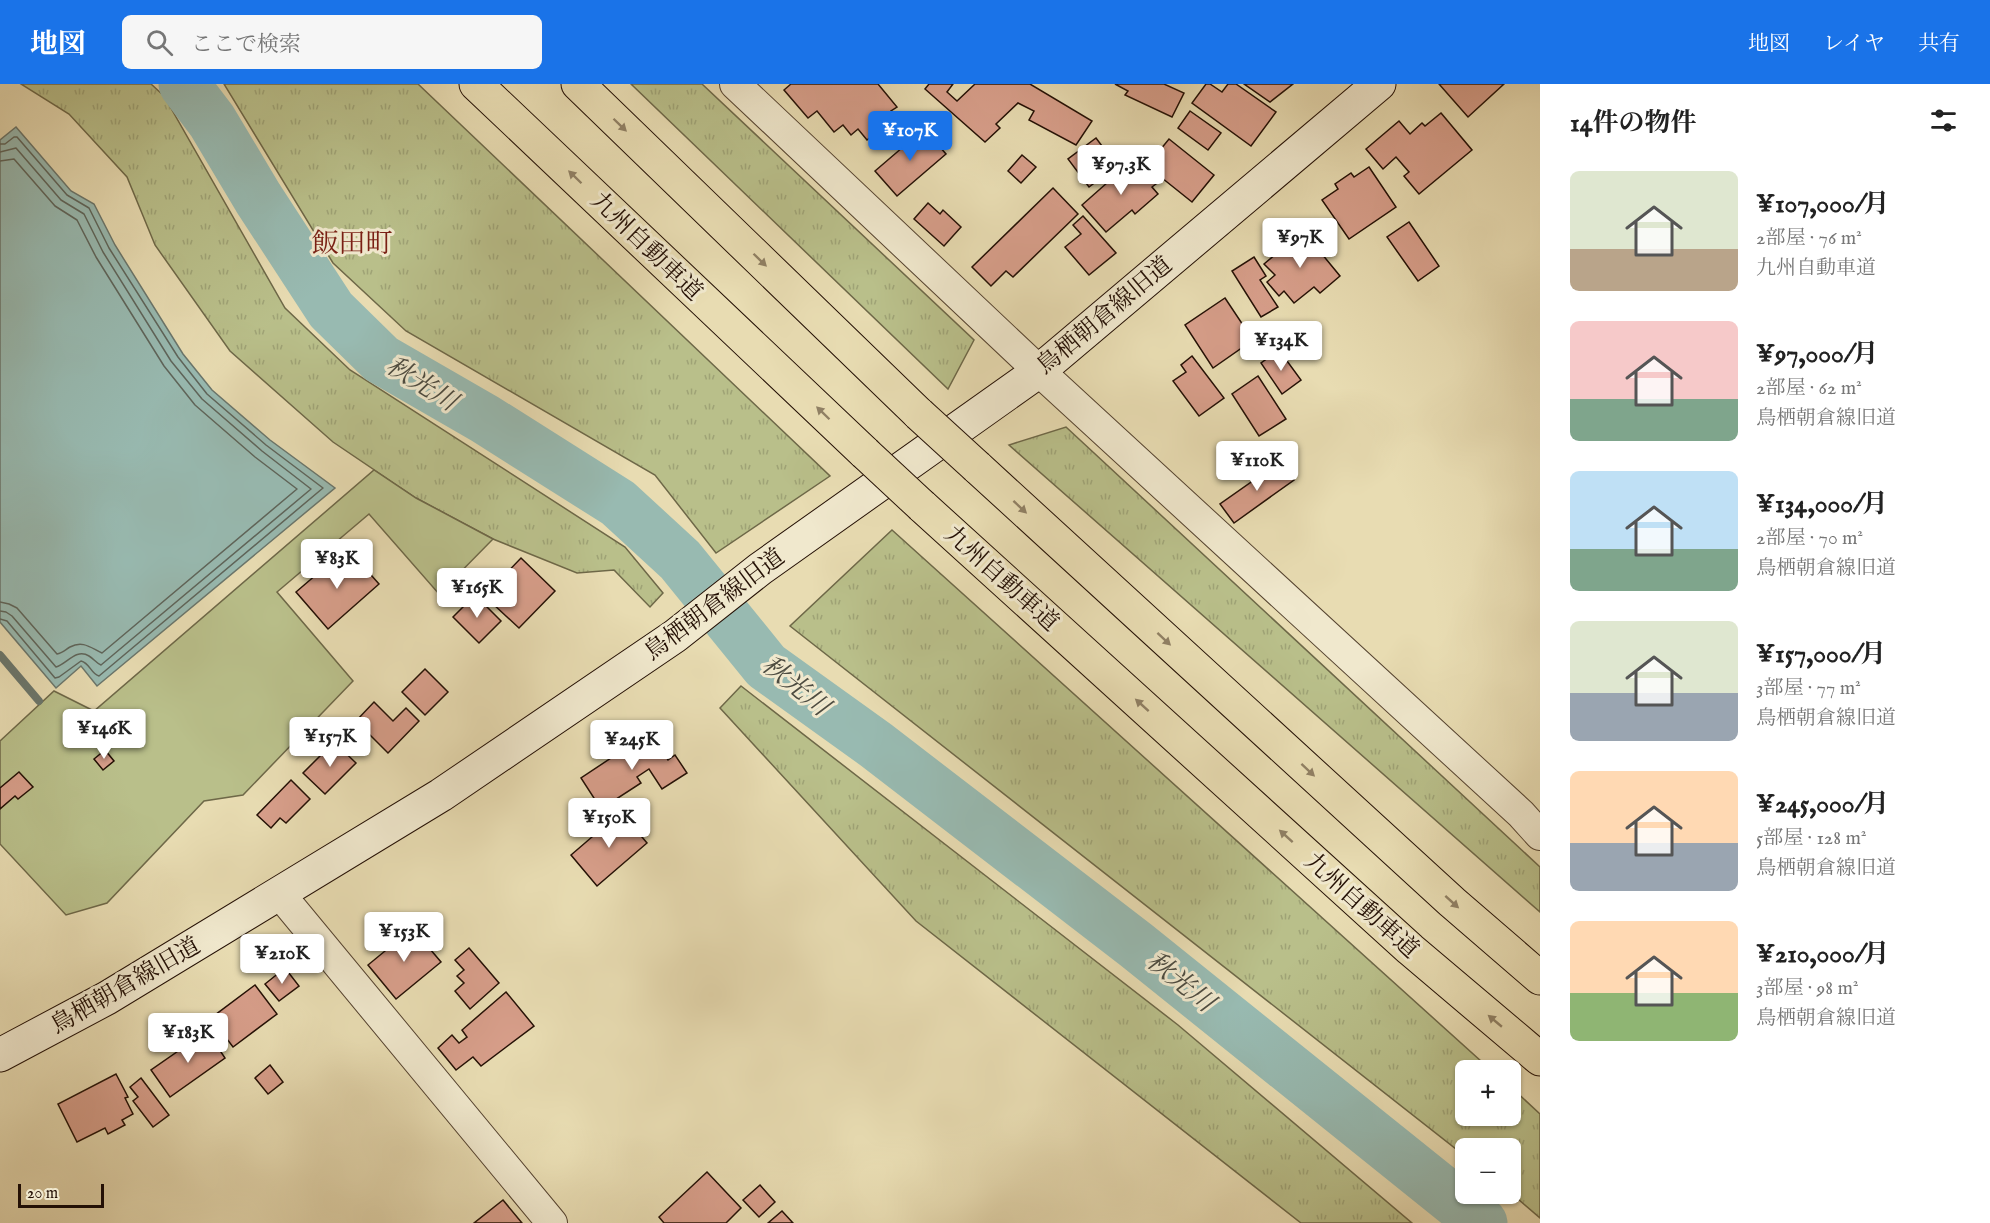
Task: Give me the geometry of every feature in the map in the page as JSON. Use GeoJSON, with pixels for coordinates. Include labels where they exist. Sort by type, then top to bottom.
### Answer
{"type":"FeatureCollection","features":[{"type":"Feature","properties":{"kind":"highway","name":"九州自動車道"},"geometry":{"type":"LineString","coordinates":[[476,84],[922,506],[1410,949],[1540,1059]]}},
{"type":"Feature","properties":{"kind":"highway"},"geometry":{"type":"LineString","coordinates":[[578,84],[919,414],[1443,894],[1540,978]]}},
{"type":"Feature","properties":{"kind":"street"},"geometry":{"type":"LineString","coordinates":[[735,84],[1039,371],[1521,814],[1540,835]]}},
{"type":"Feature","properties":{"kind":"street","name":"鳥栖朝倉線旧道"},"geometry":{"type":"LineString","coordinates":[[0,1055],[107,998],[214,935],[441,795],[675,636],[760,569],[1039,371],[1379,84]]}},
{"type":"Feature","properties":{"kind":"street"},"geometry":{"type":"LineString","coordinates":[[279,893],[552,1223]]}},
{"type":"Feature","properties":{"kind":"green space"},"geometry":{"type":"Polygon","coordinates":[[[21,84],[151,84],[164,96],[285,308],[350,370],[625,547],[663,593],[650,607],[614,570],[577,573],[493,539],[416,498],[333,442],[230,351],[155,245],[127,177],[69,114],[21,84]]]}},
{"type":"Feature","properties":{"kind":"green space"},"geometry":{"type":"Polygon","coordinates":[[[224,84],[418,84],[830,476],[716,553],[655,475],[406,331],[333,263],[224,84]]]}},
{"type":"Feature","properties":{"kind":"green space"},"geometry":{"type":"Polygon","coordinates":[[[631,84],[702,84],[974,340],[948,389],[631,84]]]}},
{"type":"Feature","properties":{"kind":"green space"},"geometry":{"type":"Polygon","coordinates":[[[1066,427],[1540,867],[1540,912],[1009,445],[1066,427]]]}},
{"type":"Feature","properties":{"kind":"green space"},"geometry":{"type":"Polygon","coordinates":[[[374,470],[416,498],[493,539],[439,594],[369,514],[277,592],[353,681],[243,795],[204,801],[107,903],[66,915],[0,844],[0,741],[54,691],[94,711],[374,470]]]}},
{"type":"Feature","properties":{"kind":"green space"},"geometry":{"type":"Polygon","coordinates":[[[892,530],[1480,1060],[1455,1060],[1455,1126],[1521,1126],[1521,1096],[1540,1114],[1540,1218],[1521,1202],[1521,1138],[1455,1138],[1455,1148],[790,626],[892,530]]]}},
{"type":"Feature","properties":{"kind":"green space"},"geometry":{"type":"Polygon","coordinates":[[[741,686],[1178,1025],[1412,1223],[1301,1223],[916,921],[720,708],[741,686]]]}},
{"type":"Feature","properties":{"kind":"water"},"geometry":{"type":"Polygon","coordinates":[[[16,127],[71,191],[94,204],[115,245],[183,354],[212,390],[270,440],[335,488],[97,686],[81,666],[56,688],[0,622],[0,140],[16,127]]]}},
{"type":"Feature","properties":{"kind":"building"},"geometry":{"type":"Polygon","coordinates":[[[791,84],[878,84],[897,107],[891,111],[904,128],[888,141],[879,130],[867,140],[858,129],[851,135],[843,125],[834,132],[817,111],[808,118],[784,90],[791,84]]]}},
{"type":"Feature","properties":{"kind":"building"},"geometry":{"type":"Polygon","coordinates":[[[929,84],[953,84],[947,92],[957,101],[975,84],[1030,84],[1092,121],[1076,145],[1029,120],[1034,111],[1018,103],[996,124],[1000,128],[985,142],[925,89],[929,84]]]}},
{"type":"Feature","properties":{"kind":"building"},"geometry":{"type":"Polygon","coordinates":[[[1115,84],[1164,84],[1184,93],[1172,117],[1125,95],[1128,91],[1115,84]]]}},
{"type":"Feature","properties":{"kind":"building"},"geometry":{"type":"Polygon","coordinates":[[[1206,84],[1222,92],[1228,84],[1236,84],[1276,112],[1251,146],[1192,103],[1206,84]]]}},
{"type":"Feature","properties":{"kind":"building"},"geometry":{"type":"Polygon","coordinates":[[[1244,84],[1293,84],[1270,102],[1244,84]]]}},
{"type":"Feature","properties":{"kind":"building"},"geometry":{"type":"Polygon","coordinates":[[[1439,84],[1504,84],[1468,117],[1439,84]]]}},
{"type":"Feature","properties":{"kind":"building"},"geometry":{"type":"Polygon","coordinates":[[[1190,111],[1221,133],[1208,150],[1178,128],[1190,111]]]}},
{"type":"Feature","properties":{"kind":"building"},"geometry":{"type":"Polygon","coordinates":[[[1441,113],[1472,150],[1419,194],[1404,176],[1409,172],[1396,157],[1383,169],[1366,149],[1399,121],[1410,134],[1422,123],[1425,126],[1441,113]]]}},
{"type":"Feature","properties":{"kind":"building"},"geometry":{"type":"Polygon","coordinates":[[[924,129],[946,154],[897,196],[875,171],[924,129]]]}},
{"type":"Feature","properties":{"kind":"building"},"geometry":{"type":"Polygon","coordinates":[[[1096,138],[1117,166],[1089,187],[1068,159],[1096,138]]]}},
{"type":"Feature","properties":{"kind":"building"},"geometry":{"type":"Polygon","coordinates":[[[1169,139],[1214,175],[1192,202],[1147,166],[1169,139]]]}},
{"type":"Feature","properties":{"kind":"building"},"geometry":{"type":"Polygon","coordinates":[[[1022,155],[1036,167],[1021,183],[1008,171],[1022,155]]]}},
{"type":"Feature","properties":{"kind":"building"},"geometry":{"type":"Polygon","coordinates":[[[1134,159],[1156,184],[1152,187],[1158,194],[1135,214],[1132,210],[1106,232],[1082,205],[1134,159]]]}},
{"type":"Feature","properties":{"kind":"building"},"geometry":{"type":"Polygon","coordinates":[[[1369,167],[1396,207],[1349,239],[1322,200],[1338,189],[1335,184],[1351,173],[1354,177],[1369,167]]]}},
{"type":"Feature","properties":{"kind":"building"},"geometry":{"type":"Polygon","coordinates":[[[1053,188],[1078,214],[1013,277],[1006,271],[991,286],[972,267],[1053,188]]]}},
{"type":"Feature","properties":{"kind":"building"},"geometry":{"type":"Polygon","coordinates":[[[928,203],[940,214],[943,210],[961,227],[944,246],[914,219],[928,203]]]}},
{"type":"Feature","properties":{"kind":"building"},"geometry":{"type":"Polygon","coordinates":[[[1083,216],[1116,253],[1089,275],[1065,247],[1081,234],[1073,225],[1083,216]]]}},
{"type":"Feature","properties":{"kind":"building"},"geometry":{"type":"Polygon","coordinates":[[[1409,222],[1439,266],[1418,281],[1387,237],[1409,222]]]}},
{"type":"Feature","properties":{"kind":"building"},"geometry":{"type":"Polygon","coordinates":[[[1303,231],[1340,276],[1320,293],[1314,287],[1294,303],[1284,291],[1279,296],[1267,282],[1275,275],[1264,264],[1303,231]]]}},
{"type":"Feature","properties":{"kind":"building"},"geometry":{"type":"Polygon","coordinates":[[[1254,257],[1266,276],[1260,280],[1278,307],[1261,317],[1232,271],[1254,257]]]}},
{"type":"Feature","properties":{"kind":"building"},"geometry":{"type":"Polygon","coordinates":[[[1225,298],[1253,340],[1213,368],[1185,325],[1225,298]]]}},
{"type":"Feature","properties":{"kind":"building"},"geometry":{"type":"Polygon","coordinates":[[[1279,350],[1301,380],[1282,394],[1261,363],[1279,350]]]}},
{"type":"Feature","properties":{"kind":"building"},"geometry":{"type":"Polygon","coordinates":[[[1192,356],[1224,398],[1199,416],[1173,381],[1186,372],[1181,365],[1192,356]]]}},
{"type":"Feature","properties":{"kind":"building"},"geometry":{"type":"Polygon","coordinates":[[[1258,376],[1286,419],[1259,436],[1232,394],[1258,376]]]}},
{"type":"Feature","properties":{"kind":"building"},"geometry":{"type":"Polygon","coordinates":[[[1281,461],[1294,480],[1234,523],[1220,504],[1281,461]]]}},
{"type":"Feature","properties":{"kind":"building"},"geometry":{"type":"Polygon","coordinates":[[[345,554],[351,560],[355,557],[379,584],[328,629],[296,592],[331,562],[333,564],[345,554]]]}},
{"type":"Feature","properties":{"kind":"building"},"geometry":{"type":"Polygon","coordinates":[[[521,558],[555,591],[519,628],[492,603],[500,595],[493,587],[521,558]]]}},
{"type":"Feature","properties":{"kind":"building"},"geometry":{"type":"Polygon","coordinates":[[[475,595],[501,621],[479,643],[453,617],[475,595]]]}},
{"type":"Feature","properties":{"kind":"building"},"geometry":{"type":"Polygon","coordinates":[[[425,669],[448,692],[425,715],[402,692],[425,669]]]}},
{"type":"Feature","properties":{"kind":"building"},"geometry":{"type":"Polygon","coordinates":[[[374,702],[393,721],[406,708],[419,721],[388,753],[356,721],[374,702]]]}},
{"type":"Feature","properties":{"kind":"building"},"geometry":{"type":"Polygon","coordinates":[[[650,732],[668,760],[675,755],[687,773],[662,789],[649,769],[637,777],[641,783],[601,809],[581,778],[650,732]]]}},
{"type":"Feature","properties":{"kind":"building"},"geometry":{"type":"Polygon","coordinates":[[[334,742],[356,763],[325,794],[303,773],[334,742]]]}},
{"type":"Feature","properties":{"kind":"building"},"geometry":{"type":"Polygon","coordinates":[[[105,750],[114,761],[103,770],[94,759],[105,750]]]}},
{"type":"Feature","properties":{"kind":"building"},"geometry":{"type":"Polygon","coordinates":[[[19,772],[33,787],[18,799],[15,796],[0,809],[0,788],[19,772]]]}},
{"type":"Feature","properties":{"kind":"building"},"geometry":{"type":"Polygon","coordinates":[[[291,780],[310,799],[286,823],[280,818],[271,828],[257,815],[291,780]]]}},
{"type":"Feature","properties":{"kind":"building"},"geometry":{"type":"Polygon","coordinates":[[[621,812],[647,843],[597,886],[571,855],[621,812]]]}},
{"type":"Feature","properties":{"kind":"building"},"geometry":{"type":"Polygon","coordinates":[[[413,929],[441,962],[396,999],[368,965],[385,951],[380,945],[389,933],[396,942],[413,929]]]}},
{"type":"Feature","properties":{"kind":"building"},"geometry":{"type":"Polygon","coordinates":[[[469,948],[499,983],[470,1009],[455,991],[464,983],[457,976],[464,970],[455,960],[469,948]]]}},
{"type":"Feature","properties":{"kind":"building"},"geometry":{"type":"Polygon","coordinates":[[[285,968],[299,986],[279,1001],[265,984],[285,968]]]}},
{"type":"Feature","properties":{"kind":"building"},"geometry":{"type":"Polygon","coordinates":[[[255,985],[277,1014],[233,1047],[211,1018],[255,985]]]}},
{"type":"Feature","properties":{"kind":"building"},"geometry":{"type":"Polygon","coordinates":[[[506,992],[534,1026],[481,1066],[473,1057],[456,1070],[438,1048],[452,1035],[459,1043],[467,1037],[462,1030],[506,992]]]}},
{"type":"Feature","properties":{"kind":"building"},"geometry":{"type":"Polygon","coordinates":[[[207,1031],[225,1058],[170,1097],[151,1070],[207,1031]]]}},
{"type":"Feature","properties":{"kind":"building"},"geometry":{"type":"Polygon","coordinates":[[[270,1065],[283,1082],[268,1094],[255,1078],[270,1065]]]}},
{"type":"Feature","properties":{"kind":"building"},"geometry":{"type":"Polygon","coordinates":[[[116,1074],[128,1097],[125,1098],[133,1114],[122,1120],[125,1125],[108,1134],[105,1128],[77,1142],[58,1104],[116,1074]]]}},
{"type":"Feature","properties":{"kind":"building"},"geometry":{"type":"Polygon","coordinates":[[[141,1078],[169,1115],[153,1127],[133,1101],[138,1097],[130,1087],[141,1078]]]}},
{"type":"Feature","properties":{"kind":"building"},"geometry":{"type":"Polygon","coordinates":[[[707,1172],[741,1208],[726,1223],[664,1223],[659,1217],[707,1172]]]}},
{"type":"Feature","properties":{"kind":"building"},"geometry":{"type":"Polygon","coordinates":[[[760,1185],[775,1202],[759,1217],[743,1200],[760,1185]]]}},
{"type":"Feature","properties":{"kind":"building"},"geometry":{"type":"Polygon","coordinates":[[[503,1200],[522,1223],[474,1223],[503,1200]]]}},
{"type":"Feature","properties":{"kind":"building"},"geometry":{"type":"Polygon","coordinates":[[[782,1211],[793,1223],[768,1223],[782,1211]]]}},
{"type":"Feature","properties":{"kind":"waterway","name":"秋光川"},"geometry":{"type":"LineString","coordinates":[[184,84],[212,121],[258,198],[331,310],[381,359],[485,419],[618,503],[680,560],[766,666],[876,745],[1136,945],[1482,1223]]}},
{"type":"Feature","properties":{"kind":"waterway"},"geometry":{"type":"LineString","coordinates":[[0,655],[39,701]]}},
{"type":"Feature","properties":{"kind":"district","name":"飯田町"},"geometry":{"type":"Point","coordinates":[352,243]}}]}
